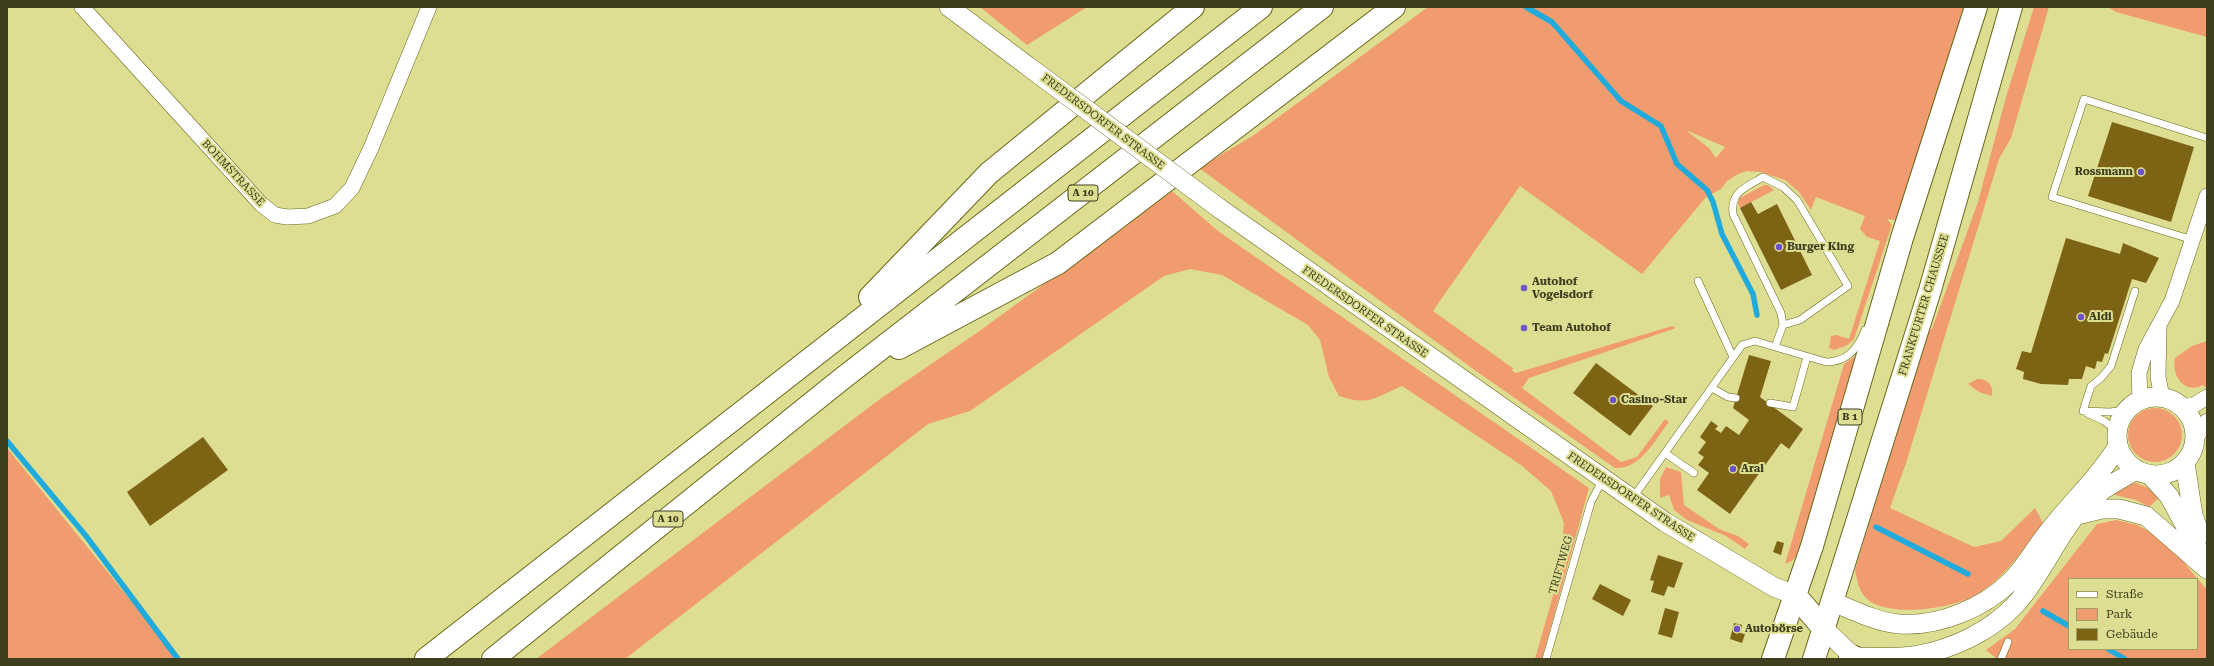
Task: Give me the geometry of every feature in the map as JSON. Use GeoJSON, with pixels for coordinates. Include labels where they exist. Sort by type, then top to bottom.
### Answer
{"type":"FeatureCollection","features":[{"type":"Feature","properties":{"kind":"main road"},"geometry":{"type":"LineString","coordinates":[[818,351],[989,173],[1193,7]]}},
{"type":"Feature","properties":{"kind":"main road"},"geometry":{"type":"LineString","coordinates":[[426,659],[818,351],[1261,7]]}},
{"type":"Feature","properties":{"kind":"main road","name":"A 10"},"geometry":{"type":"LineString","coordinates":[[493,659],[844,378],[1322,7]]}},
{"type":"Feature","properties":{"kind":"main road"},"geometry":{"type":"LineString","coordinates":[[844,378],[1058,263],[1394,7]]}},
{"type":"Feature","properties":{"kind":"main road","name":"B 1"},"geometry":{"type":"LineString","coordinates":[[1773,659],[1812,546],[1902,238],[1976,7]]}},
{"type":"Feature","properties":{"kind":"main road","name":"FRANKFURTER CHAUSSEE"},"geometry":{"type":"LineString","coordinates":[[1814,659],[1932,282],[2011,7]]}},
{"type":"Feature","properties":{"kind":"main road"},"geometry":{"type":"LineString","coordinates":[[1795,595],[1833,602]]}},
{"type":"Feature","properties":{"kind":"main road"},"geometry":{"type":"LineString","coordinates":[[1795,595],[1824,629]]}},
{"type":"Feature","properties":{"kind":"street","name":"BOHMSTRASSE"},"geometry":{"type":"LineString","coordinates":[[82,7],[260,204],[275,215],[287,217],[308,216],[335,206],[352,188],[371,148],[429,7]]}},
{"type":"Feature","properties":{"kind":"street","name":"FREDERSDORFER STRASSE"},"geometry":{"type":"LineString","coordinates":[[949,7],[1219,208],[1603,479],[1699,543],[1774,587],[1795,595]]}},
{"type":"Feature","properties":{"kind":"street"},"geometry":{"type":"LineString","coordinates":[[2133,405],[2139,373],[2146,349],[2172,300],[2207,196]]}},
{"type":"Feature","properties":{"kind":"street"},"geometry":{"type":"LineString","coordinates":[[2159,325],[2158,377],[2162,397]]}},
{"type":"Feature","properties":{"kind":"street"},"geometry":{"type":"LineString","coordinates":[[1824,629],[1852,658],[1917,655],[1942,649],[1980,632],[2003,616],[2017,603],[2077,515],[2097,494],[2143,473],[2163,475],[2175,471],[2185,463],[2194,447],[2196,438],[2195,427],[2183,407],[2173,400],[2162,397],[2151,397],[2133,405],[2120,420],[2118,438],[2109,461],[2046,535],[2026,564],[1995,595],[1975,607],[1931,622],[1898,624],[1862,614],[1833,602]]}},
{"type":"Feature","properties":{"kind":"street"},"geometry":{"type":"LineString","coordinates":[[2183,407],[2194,405],[2207,397]]}},
{"type":"Feature","properties":{"kind":"street"},"geometry":{"type":"LineString","coordinates":[[2196,438],[2207,421]]}},
{"type":"Feature","properties":{"kind":"street"},"geometry":{"type":"LineString","coordinates":[[2118,438],[2122,455],[2169,496],[2207,566]]}},
{"type":"Feature","properties":{"kind":"street"},"geometry":{"type":"LineString","coordinates":[[2185,463],[2193,515],[2207,557]]}},
{"type":"Feature","properties":{"kind":"street"},"geometry":{"type":"LineString","coordinates":[[2077,515],[2102,509],[2119,509],[2146,516],[2207,569]]}},
{"type":"Feature","properties":{"kind":"lane"},"geometry":{"type":"LineString","coordinates":[[2193,240],[2052,197],[2084,99],[2207,138]]}},
{"type":"Feature","properties":{"kind":"lane"},"geometry":{"type":"LineString","coordinates":[[1775,347],[1784,325],[1781,312],[1733,214],[1732,204],[1736,193],[1763,177],[1783,187],[1797,200],[1848,286],[1800,320],[1784,325]]}},
{"type":"Feature","properties":{"kind":"lane"},"geometry":{"type":"LineString","coordinates":[[1878,291],[1902,238]]}},
{"type":"Feature","properties":{"kind":"lane"},"geometry":{"type":"LineString","coordinates":[[1698,281],[1733,357]]}},
{"type":"Feature","properties":{"kind":"lane"},"geometry":{"type":"LineString","coordinates":[[2083,411],[2090,386],[2101,378],[2110,366],[2135,291]]}},
{"type":"Feature","properties":{"kind":"lane"},"geometry":{"type":"LineString","coordinates":[[1632,499],[1742,346],[1755,341],[1826,362],[1838,362],[1852,352],[1863,336],[1867,323]]}},
{"type":"Feature","properties":{"kind":"lane"},"geometry":{"type":"LineString","coordinates":[[1770,403],[1793,407],[1807,357]]}},
{"type":"Feature","properties":{"kind":"lane"},"geometry":{"type":"LineString","coordinates":[[1712,388],[1728,397],[1736,398]]}},
{"type":"Feature","properties":{"kind":"lane"},"geometry":{"type":"LineString","coordinates":[[2083,411],[2110,412],[2133,405]]}},
{"type":"Feature","properties":{"kind":"lane"},"geometry":{"type":"LineString","coordinates":[[2083,411],[2104,421],[2118,438]]}},
{"type":"Feature","properties":{"kind":"lane"},"geometry":{"type":"LineString","coordinates":[[1665,453],[1694,473]]}},
{"type":"Feature","properties":{"kind":"lane","name":"TRIFTWEG"},"geometry":{"type":"LineString","coordinates":[[1546,659],[1591,502],[1603,479]]}},
{"type":"Feature","properties":{"kind":"lane"},"geometry":{"type":"LineString","coordinates":[[2001,659],[2008,642]]}},
{"type":"Feature","properties":{"kind":"green space"},"geometry":{"type":"Polygon","coordinates":[[[980,7],[1087,7],[1027,45],[980,7]]]}},
{"type":"Feature","properties":{"kind":"green space"},"geometry":{"type":"Polygon","coordinates":[[[1428,7],[1969,7],[1902,221],[1887,219],[1892,225],[1854,339],[1846,346],[1834,350],[1829,348],[1831,336],[1836,335],[1849,339],[1880,241],[1867,237],[1860,229],[1865,216],[1816,197],[1811,210],[1799,192],[1785,180],[1760,172],[1747,171],[1738,174],[1727,181],[1721,189],[1706,197],[1642,274],[1520,186],[1433,311],[1514,369],[1511,370],[1516,373],[1672,326],[1676,328],[1529,378],[1522,388],[1621,462],[1637,457],[1665,419],[1669,422],[1640,459],[1624,467],[1615,468],[1476,371],[1199,168],[1254,135],[1428,7]],[[1688,131],[1709,148],[1716,158],[1725,147],[1688,131]]]}},
{"type":"Feature","properties":{"kind":"green space"},"geometry":{"type":"Polygon","coordinates":[[[2034,7],[2049,7],[2011,138],[1999,159],[1907,460],[1890,508],[1974,547],[2001,541],[2035,508],[2043,523],[2020,554],[2002,574],[1983,591],[1972,597],[1948,605],[1932,608],[1900,610],[1886,608],[1873,603],[1864,596],[1859,587],[1855,570],[1927,329],[1932,329],[1978,202],[2006,97],[2034,7]]]}},
{"type":"Feature","properties":{"kind":"green space"},"geometry":{"type":"Polygon","coordinates":[[[2108,7],[2207,7],[2207,37],[2116,12],[2108,7]]]}},
{"type":"Feature","properties":{"kind":"green space"},"geometry":{"type":"Polygon","coordinates":[[[1764,185],[1768,185],[1774,190],[1740,208],[1738,203],[1740,198],[1764,185]]]}},
{"type":"Feature","properties":{"kind":"green space"},"geometry":{"type":"Polygon","coordinates":[[[1172,191],[1218,231],[1589,488],[1542,659],[1535,659],[1560,571],[1564,523],[1551,491],[1521,465],[1402,386],[1378,397],[1365,400],[1349,399],[1339,396],[1329,377],[1320,340],[1308,325],[1222,275],[1190,269],[1164,276],[970,411],[928,424],[625,659],[536,659],[880,399],[978,332],[1172,191]]]}},
{"type":"Feature","properties":{"kind":"green space"},"geometry":{"type":"Polygon","coordinates":[[[2207,341],[2207,389],[2203,385],[2190,388],[2185,386],[2177,377],[2174,365],[2175,358],[2192,346],[2207,341]]]}},
{"type":"Feature","properties":{"kind":"green space"},"geometry":{"type":"Polygon","coordinates":[[[1863,350],[1796,556],[1792,561],[1785,564],[1844,364],[1863,350]]]}},
{"type":"Feature","properties":{"kind":"green space"},"geometry":{"type":"Polygon","coordinates":[[[1977,379],[1987,381],[1989,383],[1992,389],[1992,396],[1979,392],[1968,384],[1977,379]]]}},
{"type":"Feature","properties":{"kind":"green space"},"geometry":{"type":"Polygon","coordinates":[[[2150,408],[2160,408],[2170,412],[2178,420],[2182,430],[2182,440],[2178,450],[2170,458],[2160,462],[2150,462],[2140,458],[2132,450],[2128,440],[2128,430],[2132,420],[2140,412],[2150,408]]]}},
{"type":"Feature","properties":{"kind":"green space"},"geometry":{"type":"Polygon","coordinates":[[[7,448],[175,655],[175,659],[7,659],[7,448]]]}},
{"type":"Feature","properties":{"kind":"green space"},"geometry":{"type":"Polygon","coordinates":[[[1666,467],[1681,472],[1684,505],[1719,529],[1738,536],[1749,544],[1745,549],[1726,536],[1687,520],[1674,510],[1669,495],[1660,498],[1660,479],[1666,467]]]}},
{"type":"Feature","properties":{"kind":"green space"},"geometry":{"type":"Polygon","coordinates":[[[2136,483],[2151,489],[2160,497],[2149,507],[2136,500],[2111,494],[2128,484],[2136,483]]]}},
{"type":"Feature","properties":{"kind":"green space"},"geometry":{"type":"Polygon","coordinates":[[[2116,520],[2137,525],[2148,531],[2154,527],[2197,578],[2068,578],[2068,650],[2198,650],[2198,579],[2207,590],[2207,659],[1997,659],[1986,650],[2015,629],[2097,524],[2116,520]]]}},
{"type":"Feature","properties":{"kind":"building","name":"Rossmann"},"geometry":{"type":"Polygon","coordinates":[[[2112,122],[2194,147],[2171,222],[2088,196],[2112,122]]]}},
{"type":"Feature","properties":{"kind":"building","name":"Burger King"},"geometry":{"type":"Polygon","coordinates":[[[1751,202],[1758,214],[1777,204],[1812,275],[1781,290],[1740,208],[1751,202]]]}},
{"type":"Feature","properties":{"kind":"building","name":"Aldi"},"geometry":{"type":"Polygon","coordinates":[[[2066,238],[2120,254],[2123,243],[2159,258],[2146,283],[2132,279],[2108,354],[2105,353],[2102,362],[2097,361],[2095,369],[2086,366],[2082,379],[2069,379],[2068,385],[2041,384],[2023,379],[2024,372],[2016,369],[2022,351],[2031,353],[2066,238]]]}},
{"type":"Feature","properties":{"kind":"building"},"geometry":{"type":"Polygon","coordinates":[[[1749,355],[1771,361],[1760,397],[1803,429],[1789,449],[1781,443],[1730,514],[1697,490],[1709,473],[1698,465],[1704,457],[1698,453],[1706,442],[1700,437],[1711,421],[1718,426],[1715,429],[1721,433],[1726,426],[1739,435],[1749,420],[1733,408],[1749,355]]]}},
{"type":"Feature","properties":{"kind":"building","name":"Casino-Star"},"geometry":{"type":"Polygon","coordinates":[[[1596,363],[1653,406],[1630,436],[1573,393],[1596,363]]]}},
{"type":"Feature","properties":{"kind":"building"},"geometry":{"type":"Polygon","coordinates":[[[203,437],[228,470],[150,526],[127,492],[203,437]]]}},
{"type":"Feature","properties":{"kind":"building"},"geometry":{"type":"Polygon","coordinates":[[[1777,541],[1784,543],[1781,555],[1773,552],[1777,541]]]}},
{"type":"Feature","properties":{"kind":"building"},"geometry":{"type":"Polygon","coordinates":[[[1658,555],[1683,563],[1674,588],[1668,586],[1664,596],[1651,592],[1654,581],[1650,580],[1658,555]]]}},
{"type":"Feature","properties":{"kind":"building"},"geometry":{"type":"Polygon","coordinates":[[[1600,584],[1631,600],[1623,616],[1592,599],[1600,584]]]}},
{"type":"Feature","properties":{"kind":"building"},"geometry":{"type":"Polygon","coordinates":[[[1665,608],[1679,612],[1672,638],[1658,634],[1665,608]]]}},
{"type":"Feature","properties":{"kind":"building","name":"Autobörse"},"geometry":{"type":"Polygon","coordinates":[[[1734,623],[1742,625],[1740,633],[1745,634],[1742,643],[1730,639],[1734,623]]]}},
{"type":"Feature","properties":{"kind":"waterway"},"geometry":{"type":"LineString","coordinates":[[1526,7],[1552,22],[1621,101],[1661,126],[1677,164],[1707,190],[1713,202],[1722,234],[1753,294],[1757,315]]}},
{"type":"Feature","properties":{"kind":"waterway"},"geometry":{"type":"LineString","coordinates":[[7,441],[86,536],[178,659]]}},
{"type":"Feature","properties":{"kind":"waterway"},"geometry":{"type":"LineString","coordinates":[[1876,527],[1968,574]]}},
{"type":"Feature","properties":{"kind":"waterway"},"geometry":{"type":"LineString","coordinates":[[2043,611],[2068,625]]}},
{"type":"Feature","properties":{"kind":"waterway"},"geometry":{"type":"LineString","coordinates":[[2110,650],[2125,659]]}},
{"type":"Feature","properties":{"kind":"place","name":"Rossmann"},"geometry":{"type":"Point","coordinates":[2141,172]}},
{"type":"Feature","properties":{"kind":"place","name":"Burger King"},"geometry":{"type":"Point","coordinates":[1779,247]}},
{"type":"Feature","properties":{"kind":"place","name":"Autohof Vogelsdorf"},"geometry":{"type":"Point","coordinates":[1524,288]}},
{"type":"Feature","properties":{"kind":"place","name":"Aldi"},"geometry":{"type":"Point","coordinates":[2081,317]}},
{"type":"Feature","properties":{"kind":"place","name":"Team Autohof"},"geometry":{"type":"Point","coordinates":[1524,328]}},
{"type":"Feature","properties":{"kind":"place","name":"Casino-Star"},"geometry":{"type":"Point","coordinates":[1613,400]}},
{"type":"Feature","properties":{"kind":"place","name":"Aral"},"geometry":{"type":"Point","coordinates":[1733,469]}},
{"type":"Feature","properties":{"kind":"place","name":"Autobörse"},"geometry":{"type":"Point","coordinates":[1737,629]}}]}
